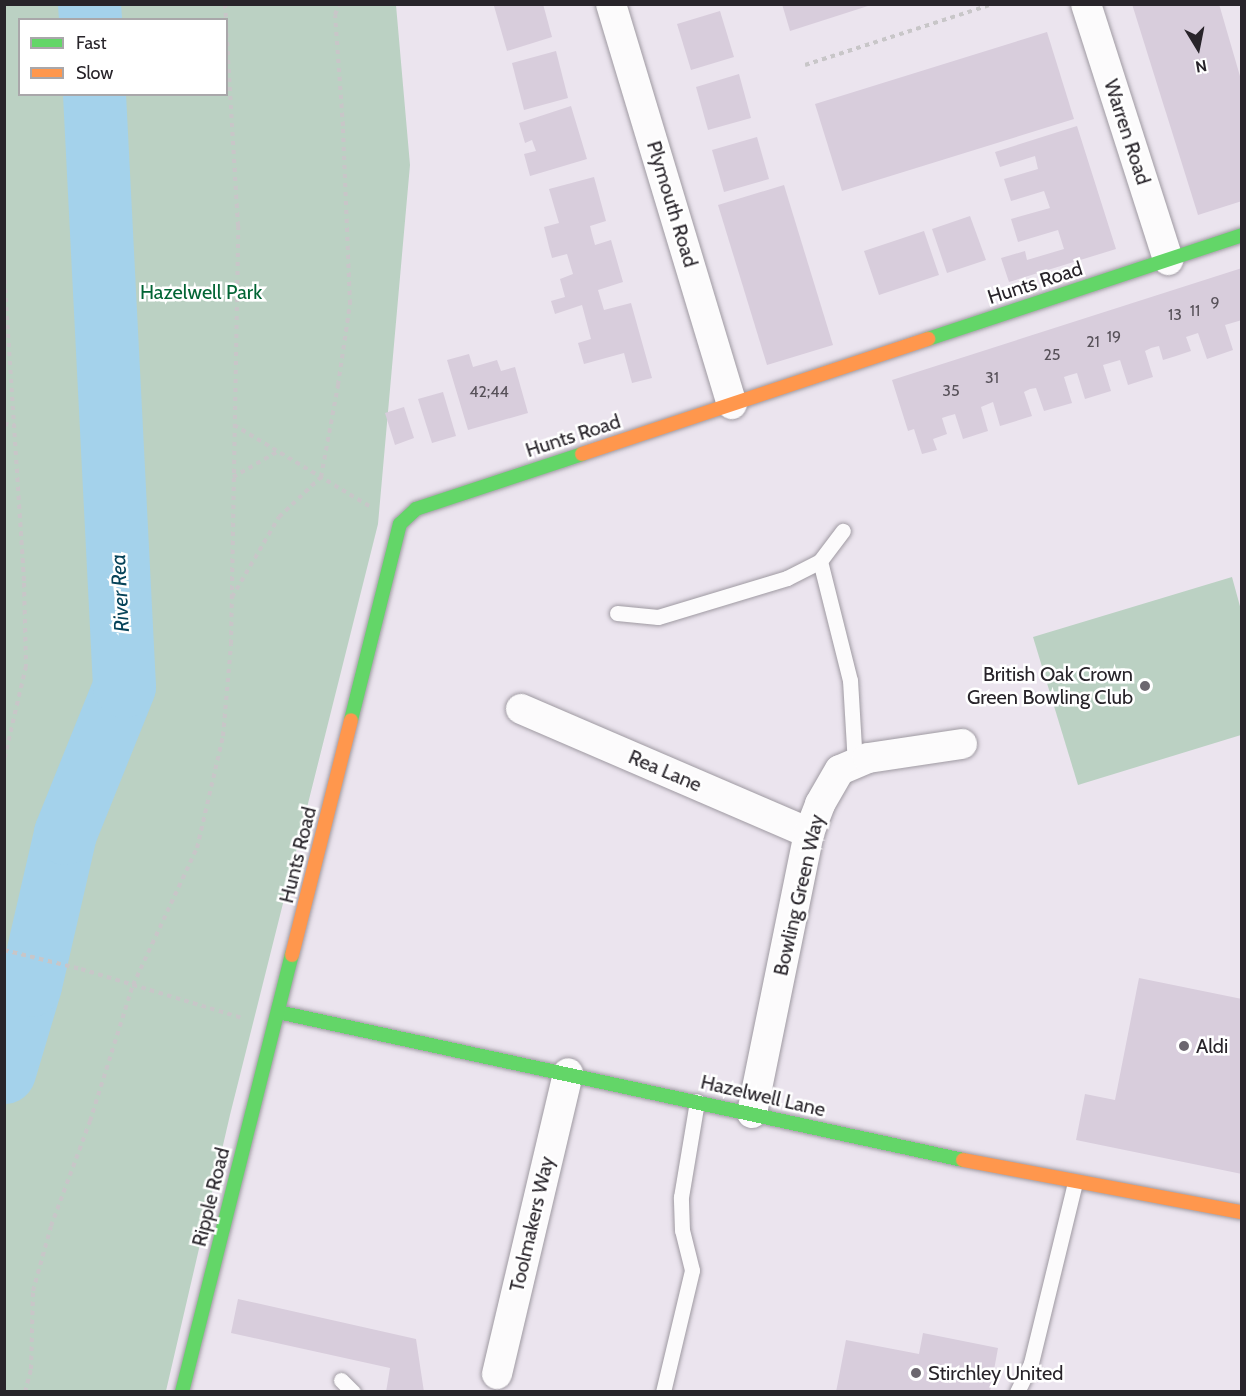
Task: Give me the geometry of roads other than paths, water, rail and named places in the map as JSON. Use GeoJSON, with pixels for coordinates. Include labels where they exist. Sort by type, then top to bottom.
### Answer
{"type":"FeatureCollection","features":[{"type":"Feature","properties":{"kind":"street","name":"Plymouth Road"},"geometry":{"type":"LineString","coordinates":[[611,4],[732,404]]}},
{"type":"Feature","properties":{"kind":"street","name":"Warren Road"},"geometry":{"type":"LineString","coordinates":[[1086,4],[1168,260]]}},
{"type":"Feature","properties":{"kind":"street","name":"Hunts Road"},"geometry":{"type":"LineString","coordinates":[[278,1012],[400,524],[416,509],[1242,235]]}},
{"type":"Feature","properties":{"kind":"street","name":"Rea Lane"},"geometry":{"type":"LineString","coordinates":[[521,709],[809,832]]}},
{"type":"Feature","properties":{"kind":"street","name":"Bowling Green Way"},"geometry":{"type":"LineString","coordinates":[[752,1113],[809,832],[820,804],[840,770],[868,758],[962,744]]}},
{"type":"Feature","properties":{"kind":"street","name":"Hazelwell Lane"},"geometry":{"type":"LineString","coordinates":[[278,1012],[752,1113],[868,1141],[1075,1183],[1242,1212]]}},
{"type":"Feature","properties":{"kind":"street","name":"Ripple Road"},"geometry":{"type":"LineString","coordinates":[[182,1392],[278,1012]]}},
{"type":"Feature","properties":{"kind":"street","name":"Toolmakers Way"},"geometry":{"type":"LineString","coordinates":[[497,1374],[568,1073]]}},
{"type":"Feature","properties":{"kind":"lane"},"geometry":{"type":"LineString","coordinates":[[617,613],[658,617],[788,578],[820,561],[843,531]]}},
{"type":"Feature","properties":{"kind":"lane"},"geometry":{"type":"LineString","coordinates":[[820,561],[850,680],[855,764]]}},
{"type":"Feature","properties":{"kind":"lane"},"geometry":{"type":"LineString","coordinates":[[663,1392],[692,1270],[682,1230],[681,1197],[697,1101]]}},
{"type":"Feature","properties":{"kind":"lane"},"geometry":{"type":"LineString","coordinates":[[1017,1392],[1030,1363],[1075,1183]]}},
{"type":"Feature","properties":{"kind":"lane"},"geometry":{"type":"LineString","coordinates":[[341,1380],[353,1392]]}},
{"type":"Feature","properties":{"kind":"waterway","name":"River Rea"},"geometry":{"type":"LineString","coordinates":[[89,4],[90,18]]}},
{"type":"Feature","properties":{"kind":"waterway","name":"River Rea"},"geometry":{"type":"LineString","coordinates":[[4,1072],[30,985],[65,833],[124,686],[94,96]]}},
{"type":"Feature","properties":{"kind":"place","name":"British Oak Crown Green Bowling Club"},"geometry":{"type":"Point","coordinates":[1145,686]}},
{"type":"Feature","properties":{"kind":"place","name":"Aldi"},"geometry":{"type":"Point","coordinates":[1184,1046]}},
{"type":"Feature","properties":{"kind":"place","name":"Stirchley United"},"geometry":{"type":"Point","coordinates":[916,1373]}},
{"type":"Feature","properties":{"kind":"park label","name":"Hazelwell Park"},"geometry":{"type":"Point","coordinates":[201,292]}}]}
